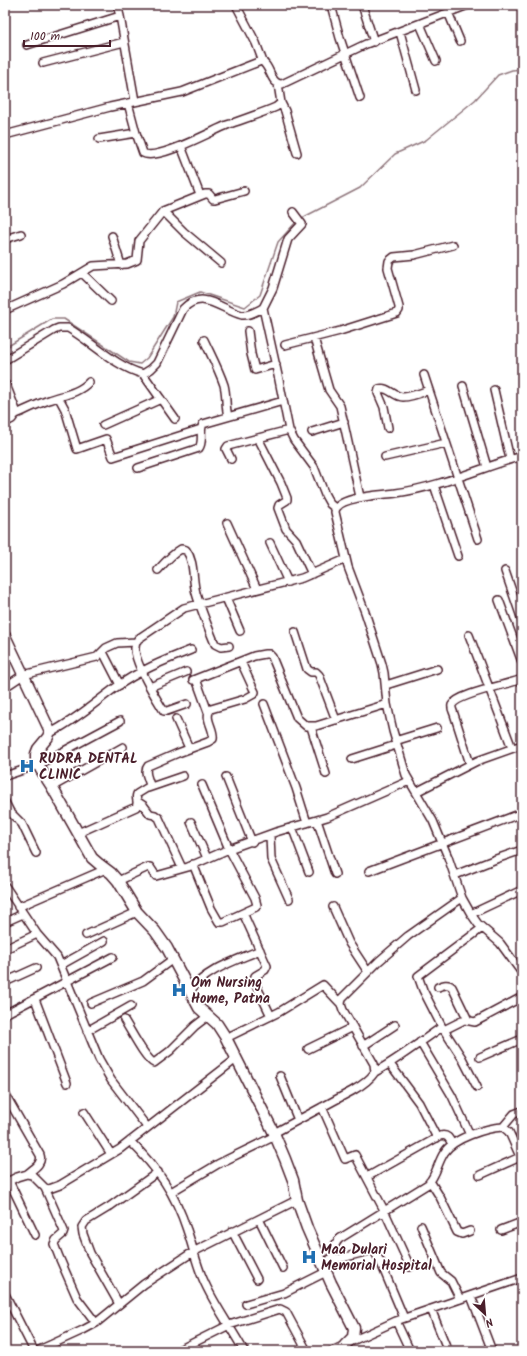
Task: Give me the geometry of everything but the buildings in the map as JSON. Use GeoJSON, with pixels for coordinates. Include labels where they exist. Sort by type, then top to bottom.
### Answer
{"type":"FeatureCollection","features":[{"type":"Feature","properties":{"kind":"street"},"geometry":{"type":"LineString","coordinates":[[117,5],[124,42],[136,133],[145,155],[181,146],[219,128],[276,108],[281,103]]}},
{"type":"Feature","properties":{"kind":"street"},"geometry":{"type":"LineString","coordinates":[[236,5],[256,43],[263,62],[274,81],[278,84],[281,103],[297,153]]}},
{"type":"Feature","properties":{"kind":"street"},"geometry":{"type":"LineString","coordinates":[[331,5],[340,38],[360,98]]}},
{"type":"Feature","properties":{"kind":"street"},"geometry":{"type":"LineString","coordinates":[[362,5],[374,42]]}},
{"type":"Feature","properties":{"kind":"street"},"geometry":{"type":"LineString","coordinates":[[278,84],[285,83],[346,54],[420,24],[457,7],[468,5]]}},
{"type":"Feature","properties":{"kind":"street"},"geometry":{"type":"LineString","coordinates":[[448,12],[460,41]]}},
{"type":"Feature","properties":{"kind":"street"},"geometry":{"type":"LineString","coordinates":[[27,45],[120,16]]}},
{"type":"Feature","properties":{"kind":"street"},"geometry":{"type":"LineString","coordinates":[[420,24],[436,61]]}},
{"type":"Feature","properties":{"kind":"street"},"geometry":{"type":"LineString","coordinates":[[400,32],[416,90]]}},
{"type":"Feature","properties":{"kind":"street"},"geometry":{"type":"LineString","coordinates":[[43,63],[124,42]]}},
{"type":"Feature","properties":{"kind":"street"},"geometry":{"type":"LineString","coordinates":[[5,135],[131,102],[182,92],[256,63],[263,62]]}},
{"type":"Feature","properties":{"kind":"street"},"geometry":{"type":"LineString","coordinates":[[99,139],[136,133]]}},
{"type":"Feature","properties":{"kind":"street"},"geometry":{"type":"LineString","coordinates":[[181,146],[200,195]]}},
{"type":"Feature","properties":{"kind":"street"},"geometry":{"type":"LineString","coordinates":[[5,310],[63,284],[93,266],[121,265],[137,260],[139,241],[163,211],[200,195],[209,194],[213,199],[244,191]]}},
{"type":"Feature","properties":{"kind":"street"},"geometry":{"type":"LineString","coordinates":[[163,211],[184,232],[221,263]]}},
{"type":"Feature","properties":{"kind":"street"},"geometry":{"type":"LineString","coordinates":[[294,213],[302,224],[288,239],[273,288],[263,308],[289,430],[294,440],[314,467],[325,496],[330,504],[335,508],[346,558],[381,660],[386,686],[387,704],[396,743],[409,781],[433,821],[455,875],[462,898],[471,914],[482,928],[498,941],[522,973]]}},
{"type":"Feature","properties":{"kind":"street"},"geometry":{"type":"LineString","coordinates":[[5,239],[22,234]]}},
{"type":"Feature","properties":{"kind":"street"},"geometry":{"type":"LineString","coordinates":[[112,236],[121,265]]}},
{"type":"Feature","properties":{"kind":"street"},"geometry":{"type":"LineString","coordinates":[[284,345],[340,331],[397,313],[399,307],[388,268],[388,263],[390,260],[397,256],[414,255],[453,245]]}},
{"type":"Feature","properties":{"kind":"street"},"geometry":{"type":"LineString","coordinates":[[82,273],[111,302]]}},
{"type":"Feature","properties":{"kind":"street"},"geometry":{"type":"LineString","coordinates":[[143,374],[157,363],[183,309],[187,304],[194,301],[205,300],[242,315],[247,315],[263,308]]}},
{"type":"Feature","properties":{"kind":"street"},"geometry":{"type":"LineString","coordinates":[[5,360],[54,330],[59,328],[68,328],[118,362],[143,374],[175,419]]}},
{"type":"Feature","properties":{"kind":"street"},"geometry":{"type":"LineString","coordinates":[[248,330],[254,369],[257,370],[276,364]]}},
{"type":"Feature","properties":{"kind":"street"},"geometry":{"type":"LineString","coordinates":[[314,338],[329,390],[339,404],[360,497]]}},
{"type":"Feature","properties":{"kind":"street"},"geometry":{"type":"LineString","coordinates":[[204,340],[224,385],[228,416]]}},
{"type":"Feature","properties":{"kind":"street"},"geometry":{"type":"LineString","coordinates":[[424,375],[478,539]]}},
{"type":"Feature","properties":{"kind":"street"},"geometry":{"type":"LineString","coordinates":[[5,421],[14,415],[81,389],[89,382]]}},
{"type":"Feature","properties":{"kind":"street"},"geometry":{"type":"LineString","coordinates":[[5,386],[14,408],[14,415]]}},
{"type":"Feature","properties":{"kind":"street"},"geometry":{"type":"LineString","coordinates":[[463,386],[487,467]]}},
{"type":"Feature","properties":{"kind":"street"},"geometry":{"type":"LineString","coordinates":[[388,428],[383,404],[378,392],[379,389],[386,389],[402,397],[409,397],[429,390]]}},
{"type":"Feature","properties":{"kind":"street"},"geometry":{"type":"LineString","coordinates":[[494,390],[510,459]]}},
{"type":"Feature","properties":{"kind":"street"},"geometry":{"type":"LineString","coordinates":[[59,398],[65,409],[77,449],[106,439],[113,457],[201,429]]}},
{"type":"Feature","properties":{"kind":"street"},"geometry":{"type":"LineString","coordinates":[[103,425],[161,399]]}},
{"type":"Feature","properties":{"kind":"street"},"geometry":{"type":"LineString","coordinates":[[138,468],[198,448],[202,443],[201,429],[203,424],[283,401]]}},
{"type":"Feature","properties":{"kind":"street"},"geometry":{"type":"LineString","coordinates":[[312,432],[344,422]]}},
{"type":"Feature","properties":{"kind":"street"},"geometry":{"type":"LineString","coordinates":[[231,459],[227,447],[289,430]]}},
{"type":"Feature","properties":{"kind":"street"},"geometry":{"type":"LineString","coordinates":[[258,438],[286,496],[287,500],[279,505],[278,508],[286,529],[296,540],[312,574]]}},
{"type":"Feature","properties":{"kind":"street"},"geometry":{"type":"LineString","coordinates":[[385,457],[446,442]]}},
{"type":"Feature","properties":{"kind":"street"},"geometry":{"type":"LineString","coordinates":[[335,508],[345,501],[360,497],[405,492],[434,485],[522,456]]}},
{"type":"Feature","properties":{"kind":"street"},"geometry":{"type":"LineString","coordinates":[[434,485],[458,556]]}},
{"type":"Feature","properties":{"kind":"street"},"geometry":{"type":"LineString","coordinates":[[227,523],[257,589]]}},
{"type":"Feature","properties":{"kind":"street"},"geometry":{"type":"LineString","coordinates":[[270,543],[288,582]]}},
{"type":"Feature","properties":{"kind":"street"},"geometry":{"type":"LineString","coordinates":[[158,570],[166,560],[178,550],[186,550],[192,562],[194,585],[215,644],[221,647],[229,646]]}},
{"type":"Feature","properties":{"kind":"street"},"geometry":{"type":"LineString","coordinates":[[5,687],[23,675],[97,657],[106,648],[117,643],[136,642],[178,610],[288,582],[312,574],[346,558]]}},
{"type":"Feature","properties":{"kind":"street"},"geometry":{"type":"LineString","coordinates":[[505,572],[522,620]]}},
{"type":"Feature","properties":{"kind":"street"},"geometry":{"type":"LineString","coordinates":[[226,598],[240,631]]}},
{"type":"Feature","properties":{"kind":"street"},"geometry":{"type":"LineString","coordinates":[[499,600],[522,662]]}},
{"type":"Feature","properties":{"kind":"street"},"geometry":{"type":"LineString","coordinates":[[295,632],[307,669],[318,673],[336,720]]}},
{"type":"Feature","properties":{"kind":"street"},"geometry":{"type":"LineString","coordinates":[[469,635],[512,748]]}},
{"type":"Feature","properties":{"kind":"street"},"geometry":{"type":"LineString","coordinates":[[5,636],[47,723],[50,733]]}},
{"type":"Feature","properties":{"kind":"street"},"geometry":{"type":"LineString","coordinates":[[136,642],[136,655],[150,687],[162,708],[168,711],[187,704]]}},
{"type":"Feature","properties":{"kind":"street"},"geometry":{"type":"LineString","coordinates":[[191,650],[143,671],[120,685],[76,719],[50,733],[36,754],[38,765],[92,858],[118,881],[137,912],[161,938],[199,1008],[217,1024],[226,1038],[274,1134],[291,1175],[297,1200],[307,1228],[327,1266],[354,1328],[355,1334],[345,1346]]}},
{"type":"Feature","properties":{"kind":"street"},"geometry":{"type":"LineString","coordinates":[[103,652],[120,685]]}},
{"type":"Feature","properties":{"kind":"street"},"geometry":{"type":"LineString","coordinates":[[148,788],[150,784],[145,770],[148,766],[214,739],[208,712],[194,680],[240,662],[260,655],[269,654],[297,718],[306,726],[311,727],[387,704]]}},
{"type":"Feature","properties":{"kind":"street"},"geometry":{"type":"LineString","coordinates":[[208,712],[216,706],[245,699],[254,694],[255,692],[240,662]]}},
{"type":"Feature","properties":{"kind":"street"},"geometry":{"type":"LineString","coordinates":[[386,686],[437,669]]}},
{"type":"Feature","properties":{"kind":"street"},"geometry":{"type":"LineString","coordinates":[[150,687],[186,672]]}},
{"type":"Feature","properties":{"kind":"street"},"geometry":{"type":"LineString","coordinates":[[470,764],[452,707],[453,704],[459,699],[489,688],[522,679]]}},
{"type":"Feature","properties":{"kind":"street"},"geometry":{"type":"LineString","coordinates":[[264,704],[298,794],[307,823]]}},
{"type":"Feature","properties":{"kind":"street"},"geometry":{"type":"LineString","coordinates":[[176,719],[190,748]]}},
{"type":"Feature","properties":{"kind":"street"},"geometry":{"type":"LineString","coordinates":[[5,776],[38,765],[120,721]]}},
{"type":"Feature","properties":{"kind":"street"},"geometry":{"type":"LineString","coordinates":[[311,727],[326,774]]}},
{"type":"Feature","properties":{"kind":"street"},"geometry":{"type":"LineString","coordinates":[[352,759],[437,728]]}},
{"type":"Feature","properties":{"kind":"street"},"geometry":{"type":"LineString","coordinates":[[416,792],[470,764],[522,745]]}},
{"type":"Feature","properties":{"kind":"street"},"geometry":{"type":"LineString","coordinates":[[52,787],[123,747]]}},
{"type":"Feature","properties":{"kind":"street"},"geometry":{"type":"LineString","coordinates":[[182,776],[148,788],[136,796],[138,802],[144,806],[150,814],[158,816],[182,868]]}},
{"type":"Feature","properties":{"kind":"street"},"geometry":{"type":"LineString","coordinates":[[226,777],[252,842]]}},
{"type":"Feature","properties":{"kind":"street"},"geometry":{"type":"LineString","coordinates":[[118,881],[148,867],[150,867],[156,876],[182,868],[229,849],[340,812],[409,781]]}},
{"type":"Feature","properties":{"kind":"street"},"geometry":{"type":"LineString","coordinates":[[193,864],[211,908],[219,922],[223,922],[256,907],[257,902],[229,849],[202,785]]}},
{"type":"Feature","properties":{"kind":"street"},"geometry":{"type":"LineString","coordinates":[[5,802],[10,812],[22,824],[36,853]]}},
{"type":"Feature","properties":{"kind":"street"},"geometry":{"type":"LineString","coordinates":[[78,833],[134,809],[138,802]]}},
{"type":"Feature","properties":{"kind":"street"},"geometry":{"type":"LineString","coordinates":[[369,871],[522,813]]}},
{"type":"Feature","properties":{"kind":"street"},"geometry":{"type":"LineString","coordinates":[[317,820],[335,874]]}},
{"type":"Feature","properties":{"kind":"street"},"geometry":{"type":"LineString","coordinates":[[191,822],[207,858]]}},
{"type":"Feature","properties":{"kind":"street"},"geometry":{"type":"LineString","coordinates":[[292,827],[309,872]]}},
{"type":"Feature","properties":{"kind":"street"},"geometry":{"type":"LineString","coordinates":[[270,835],[271,859],[289,899]]}},
{"type":"Feature","properties":{"kind":"street"},"geometry":{"type":"LineString","coordinates":[[455,875],[496,858],[522,850]]}},
{"type":"Feature","properties":{"kind":"street"},"geometry":{"type":"LineString","coordinates":[[18,907],[106,869]]}},
{"type":"Feature","properties":{"kind":"street"},"geometry":{"type":"LineString","coordinates":[[6,888],[37,934],[51,950],[61,965],[99,1058],[112,1080],[147,1127]]}},
{"type":"Feature","properties":{"kind":"street"},"geometry":{"type":"LineString","coordinates":[[471,914],[522,890]]}},
{"type":"Feature","properties":{"kind":"street"},"geometry":{"type":"LineString","coordinates":[[341,1004],[342,998],[345,994],[408,936],[462,898]]}},
{"type":"Feature","properties":{"kind":"street"},"geometry":{"type":"LineString","coordinates":[[333,907],[349,943],[368,972]]}},
{"type":"Feature","properties":{"kind":"street"},"geometry":{"type":"LineString","coordinates":[[86,935],[137,912]]}},
{"type":"Feature","properties":{"kind":"street"},"geometry":{"type":"LineString","coordinates":[[243,913],[260,950],[266,968],[255,976],[254,981],[271,1016]]}},
{"type":"Feature","properties":{"kind":"street"},"geometry":{"type":"LineString","coordinates":[[5,922],[23,914]]}},
{"type":"Feature","properties":{"kind":"street"},"geometry":{"type":"LineString","coordinates":[[477,1087],[462,1058],[443,1029],[423,990],[418,976],[482,928]]}},
{"type":"Feature","properties":{"kind":"street"},"geometry":{"type":"LineString","coordinates":[[5,949],[37,934]]}},
{"type":"Feature","properties":{"kind":"street"},"geometry":{"type":"LineString","coordinates":[[61,965],[104,941]]}},
{"type":"Feature","properties":{"kind":"street"},"geometry":{"type":"LineString","coordinates":[[190,991],[197,982],[211,972],[260,950]]}},
{"type":"Feature","properties":{"kind":"street"},"geometry":{"type":"LineString","coordinates":[[5,1014],[113,957]]}},
{"type":"Feature","properties":{"kind":"street"},"geometry":{"type":"LineString","coordinates":[[90,1003],[143,981],[173,959]]}},
{"type":"Feature","properties":{"kind":"street"},"geometry":{"type":"LineString","coordinates":[[5,982],[36,968]]}},
{"type":"Feature","properties":{"kind":"street"},"geometry":{"type":"LineString","coordinates":[[438,987],[446,984],[452,987],[468,1020]]}},
{"type":"Feature","properties":{"kind":"street"},"geometry":{"type":"LineString","coordinates":[[226,1038],[271,1016],[323,985],[341,1004],[374,1064],[375,1072]]}},
{"type":"Feature","properties":{"kind":"street"},"geometry":{"type":"LineString","coordinates":[[171,1192],[218,1164],[363,1084],[375,1072],[390,1064],[420,1042],[443,1029],[462,1021],[468,1020],[475,1022],[522,997]]}},
{"type":"Feature","properties":{"kind":"street"},"geometry":{"type":"LineString","coordinates":[[35,999],[67,1083]]}},
{"type":"Feature","properties":{"kind":"street"},"geometry":{"type":"LineString","coordinates":[[87,1031],[131,1006]]}},
{"type":"Feature","properties":{"kind":"street"},"geometry":{"type":"LineString","coordinates":[[124,1020],[150,1061],[154,1063],[208,1016]]}},
{"type":"Feature","properties":{"kind":"street"},"geometry":{"type":"LineString","coordinates":[[363,1046],[395,1025]]}},
{"type":"Feature","properties":{"kind":"street"},"geometry":{"type":"LineString","coordinates":[[308,1049],[353,1027]]}},
{"type":"Feature","properties":{"kind":"street"},"geometry":{"type":"LineString","coordinates":[[480,1057],[522,1039]]}},
{"type":"Feature","properties":{"kind":"street"},"geometry":{"type":"LineString","coordinates":[[420,1042],[452,1096],[470,1135]]}},
{"type":"Feature","properties":{"kind":"street"},"geometry":{"type":"LineString","coordinates":[[44,1188],[49,1189],[60,1185],[111,1154],[236,1059]]}},
{"type":"Feature","properties":{"kind":"street"},"geometry":{"type":"LineString","coordinates":[[390,1064],[420,1103],[437,1138]]}},
{"type":"Feature","properties":{"kind":"street"},"geometry":{"type":"LineString","coordinates":[[280,1076],[298,1120]]}},
{"type":"Feature","properties":{"kind":"street"},"geometry":{"type":"LineString","coordinates":[[5,1094],[40,1155],[40,1162],[27,1174]]}},
{"type":"Feature","properties":{"kind":"street"},"geometry":{"type":"LineString","coordinates":[[322,1107],[345,1159],[355,1154],[384,1210],[410,1267]]}},
{"type":"Feature","properties":{"kind":"street"},"geometry":{"type":"LineString","coordinates":[[327,1266],[334,1254],[334,1244],[339,1238],[422,1188],[436,1173],[445,1151],[452,1144],[470,1135],[503,1127],[514,1114],[522,1111]]}},
{"type":"Feature","properties":{"kind":"street"},"geometry":{"type":"LineString","coordinates":[[84,1112],[111,1154]]}},
{"type":"Feature","properties":{"kind":"street"},"geometry":{"type":"LineString","coordinates":[[480,1175],[521,1159],[519,1146],[509,1132],[503,1127]]}},
{"type":"Feature","properties":{"kind":"street"},"geometry":{"type":"LineString","coordinates":[[366,1177],[444,1135],[447,1136],[452,1144]]}},
{"type":"Feature","properties":{"kind":"street"},"geometry":{"type":"LineString","coordinates":[[130,1141],[158,1172],[171,1192],[187,1230],[193,1252],[206,1286],[244,1351]]}},
{"type":"Feature","properties":{"kind":"street"},"geometry":{"type":"LineString","coordinates":[[119,1304],[90,1253],[82,1227],[86,1221],[109,1207],[158,1172]]}},
{"type":"Feature","properties":{"kind":"street"},"geometry":{"type":"LineString","coordinates":[[35,1235],[7,1182],[17,1176],[27,1174],[32,1175],[44,1188],[64,1231],[55,1242],[57,1253],[77,1298],[96,1323]]}},
{"type":"Feature","properties":{"kind":"street"},"geometry":{"type":"LineString","coordinates":[[430,1181],[440,1197],[457,1232],[462,1234],[470,1231]]}},
{"type":"Feature","properties":{"kind":"street"},"geometry":{"type":"LineString","coordinates":[[5,1294],[35,1351],[84,1330],[96,1323],[144,1284],[193,1252],[232,1231],[297,1200]]}},
{"type":"Feature","properties":{"kind":"street"},"geometry":{"type":"LineString","coordinates":[[259,1219],[283,1268]]}},
{"type":"Feature","properties":{"kind":"street"},"geometry":{"type":"LineString","coordinates":[[500,1230],[522,1222]]}},
{"type":"Feature","properties":{"kind":"street"},"geometry":{"type":"LineString","coordinates":[[421,1226],[441,1273],[450,1281],[460,1299]]}},
{"type":"Feature","properties":{"kind":"street"},"geometry":{"type":"LineString","coordinates":[[232,1231],[257,1279]]}},
{"type":"Feature","properties":{"kind":"street"},"geometry":{"type":"LineString","coordinates":[[246,1304],[284,1293],[342,1258],[374,1251],[380,1261],[404,1318]]}},
{"type":"Feature","properties":{"kind":"street"},"geometry":{"type":"LineString","coordinates":[[332,1351],[396,1321],[522,1278]]}},
{"type":"Feature","properties":{"kind":"street"},"geometry":{"type":"LineString","coordinates":[[471,1296],[492,1351]]}},
{"type":"Feature","properties":{"kind":"street"},"geometry":{"type":"LineString","coordinates":[[431,1309],[448,1351]]}},
{"type":"Feature","properties":{"kind":"street"},"geometry":{"type":"LineString","coordinates":[[177,1351],[228,1325],[277,1310],[283,1310],[288,1316],[306,1351]]}},
{"type":"Feature","properties":{"kind":"street"},"geometry":{"type":"LineString","coordinates":[[396,1321],[410,1351]]}},
{"type":"Feature","properties":{"kind":"waterway"},"geometry":{"type":"LineString","coordinates":[[302,218],[360,188],[395,154],[426,140],[475,100],[498,75],[512,70],[522,69]]}},
{"type":"Feature","properties":{"kind":"waterway"},"geometry":{"type":"LineString","coordinates":[[5,348],[52,319],[64,319],[129,362],[140,364],[147,358],[173,317],[176,302],[200,292],[245,307],[260,295],[278,242],[297,221]]}},
{"type":"Feature","properties":{"kind":"place","name":"RUDRA DENTAL CLINIC"},"geometry":{"type":"Point","coordinates":[27,766]}},
{"type":"Feature","properties":{"kind":"place","name":"Om Nursing Home, Patna"},"geometry":{"type":"Point","coordinates":[179,990]}},
{"type":"Feature","properties":{"kind":"place","name":"Maa Dulari Memorial Hospital"},"geometry":{"type":"Point","coordinates":[309,1257]}}]}
